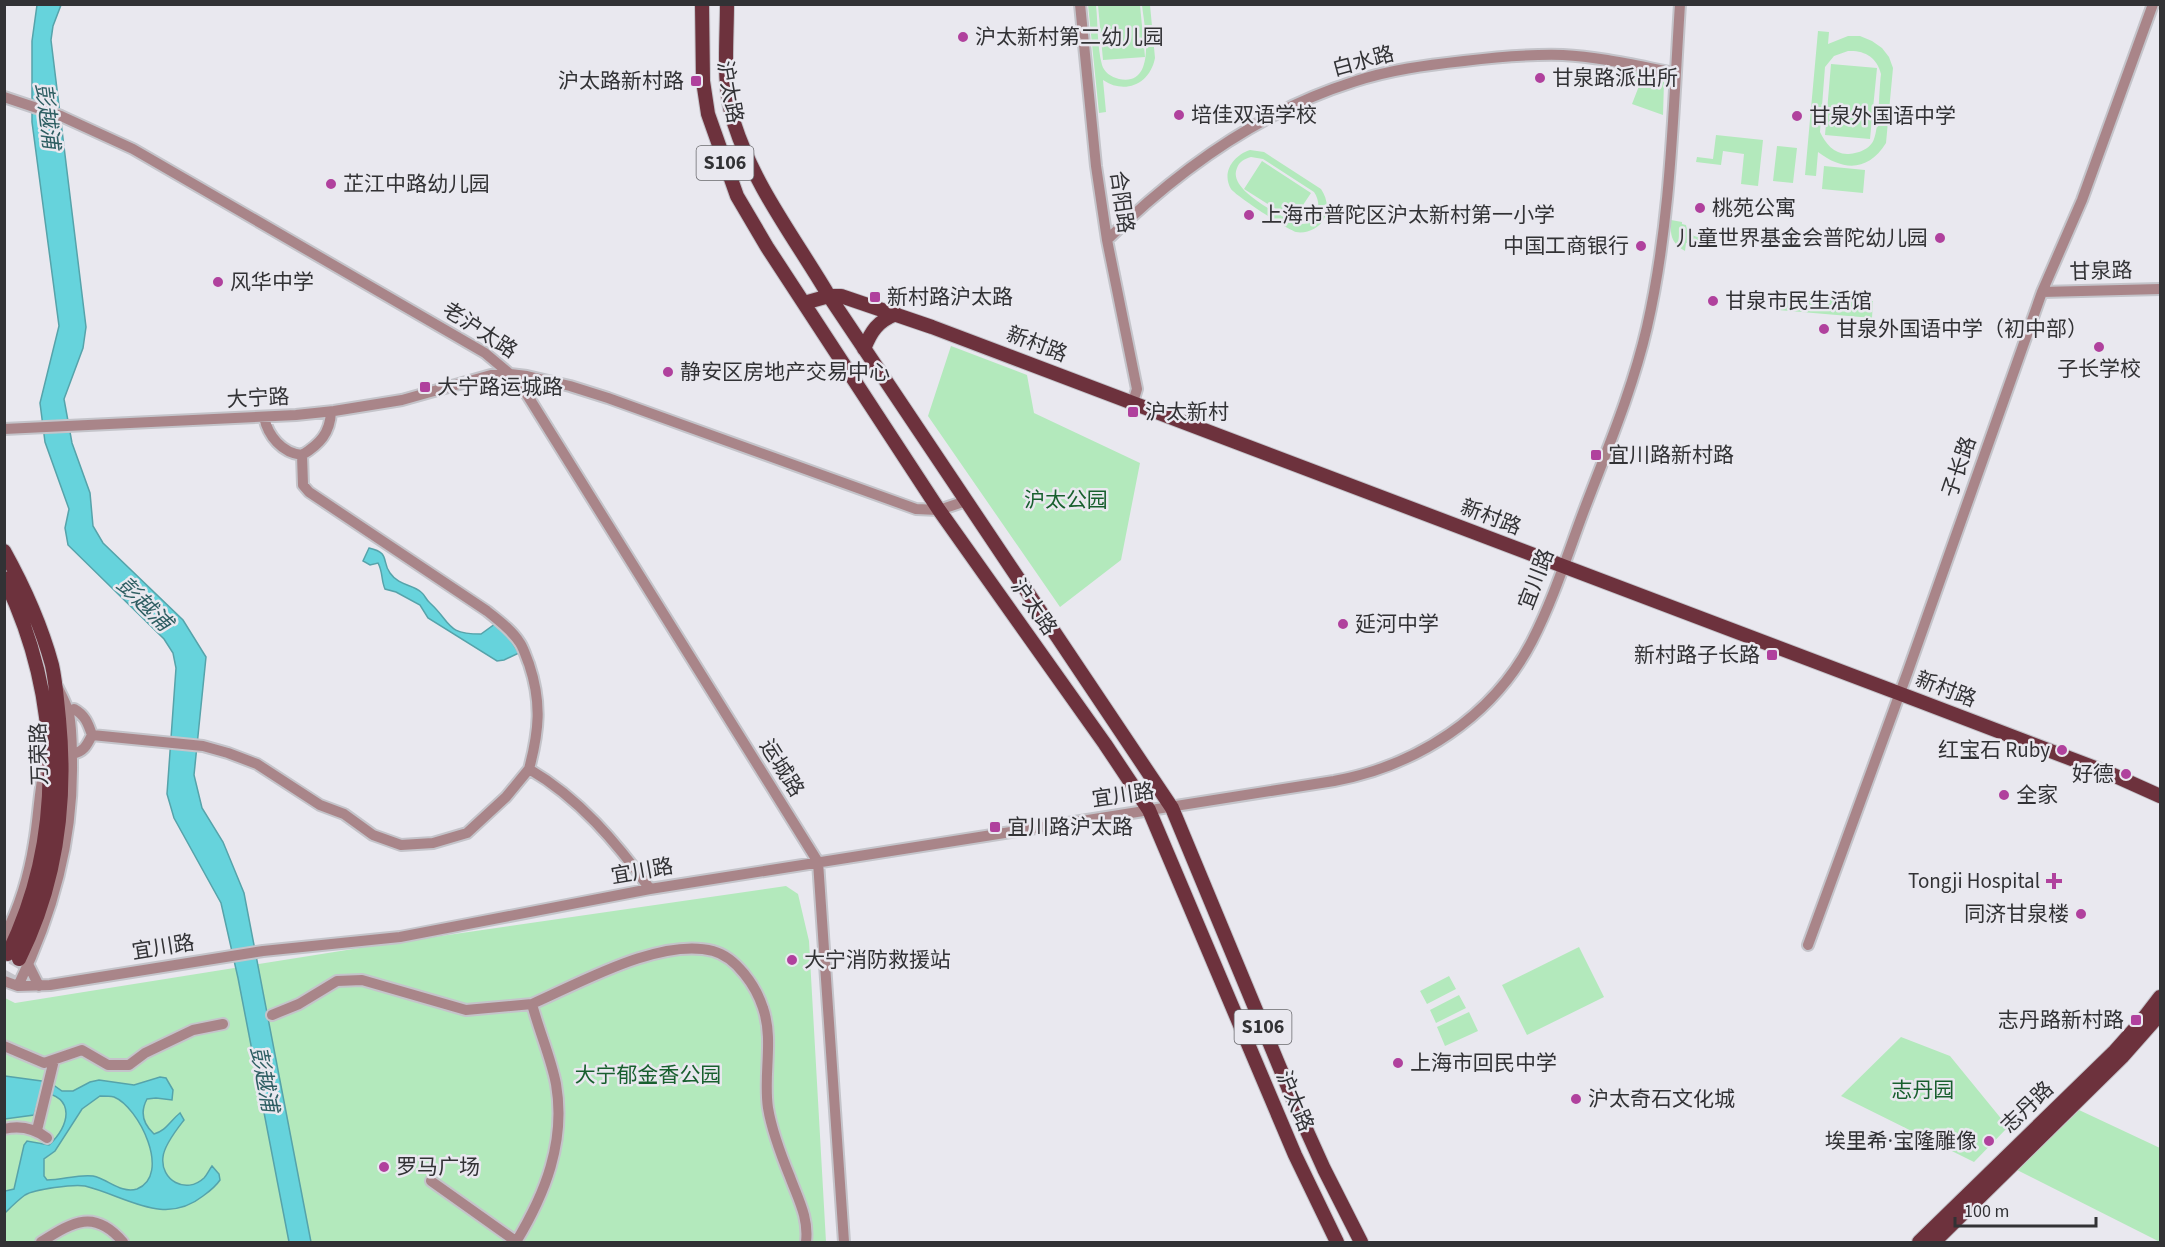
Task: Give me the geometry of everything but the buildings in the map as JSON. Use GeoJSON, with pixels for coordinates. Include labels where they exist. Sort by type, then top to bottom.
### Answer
{"type":"FeatureCollection","features":[{"type":"Feature","properties":{"kind":"main road","name":"沪太路"},"geometry":{"type":"LineString","coordinates":[[702,4],[703,81],[712,124],[737,196],[939,510],[1105,744],[1149,810],[1295,1155],[1336,1242]]}},
{"type":"Feature","properties":{"kind":"main road","name":"沪太路"},"geometry":{"type":"LineString","coordinates":[[727,4],[727,83],[734,122],[753,168],[775,211],[864,349],[1172,808],[1297,1109],[1324,1169],[1362,1242]]}},
{"type":"Feature","properties":{"kind":"main road","name":"新村路"},"geometry":{"type":"LineString","coordinates":[[804,303],[829,296],[846,297],[896,314],[1900,693],[2103,771],[2160,796]]}},
{"type":"Feature","properties":{"kind":"main road"},"geometry":{"type":"LineString","coordinates":[[864,349],[871,332],[884,319],[896,314]]}},
{"type":"Feature","properties":{"kind":"main road","name":"万荣路"},"geometry":{"type":"LineString","coordinates":[[4,551],[34,612],[47,649],[55,681],[62,748],[60,816],[48,882],[38,914],[18,959]]}},
{"type":"Feature","properties":{"kind":"main road","name":"万荣路"},"geometry":{"type":"LineString","coordinates":[[4,578],[22,618],[34,653],[42,685],[50,748],[49,815],[44,847],[27,910],[18,959]]}},
{"type":"Feature","properties":{"kind":"main road","name":"志丹路"},"geometry":{"type":"LineString","coordinates":[[1919,1242],[2115,1051],[2160,997]]}},
{"type":"Feature","properties":{"kind":"main road","name":"志丹路"},"geometry":{"type":"LineString","coordinates":[[1934,1242],[2122,1057],[2160,1014]]}},
{"type":"Feature","properties":{"kind":"street","name":"合阳路"},"geometry":{"type":"LineString","coordinates":[[1080,4],[1095,155],[1107,240],[1137,389],[1132,402]]}},
{"type":"Feature","properties":{"kind":"street","name":"宜川路"},"geometry":{"type":"LineString","coordinates":[[4,981],[18,986],[39,986],[262,951],[399,937],[650,889],[1172,808],[1354,777],[1391,766],[1440,740],[1480,710],[1515,669],[1532,641],[1628,395],[1647,329],[1660,255],[1680,4]]}},
{"type":"Feature","properties":{"kind":"street","name":"子长路"},"geometry":{"type":"LineString","coordinates":[[1808,945],[2042,292],[2082,200],[2153,4]]}},
{"type":"Feature","properties":{"kind":"street","name":"白水路"},"geometry":{"type":"LineString","coordinates":[[1107,240],[1166,186],[1237,135],[1294,105],[1354,81],[1437,64],[1533,55],[1584,57],[1675,72]]}},
{"type":"Feature","properties":{"kind":"street","name":"老沪太路"},"geometry":{"type":"LineString","coordinates":[[4,97],[61,116],[133,149],[485,353],[510,374],[570,386],[916,509],[939,510],[966,501]]}},
{"type":"Feature","properties":{"kind":"street","name":"甘泉路"},"geometry":{"type":"LineString","coordinates":[[2042,292],[2160,289]]}},
{"type":"Feature","properties":{"kind":"street","name":"大宁路"},"geometry":{"type":"LineString","coordinates":[[4,429],[331,412],[402,400],[482,377],[510,374]]}},
{"type":"Feature","properties":{"kind":"street","name":"运城路"},"geometry":{"type":"LineString","coordinates":[[510,374],[534,404],[818,862],[844,1242]]}},
{"type":"Feature","properties":{"kind":"street"},"geometry":{"type":"LineString","coordinates":[[264,417],[271,436],[292,454],[302,455],[328,430],[331,412]]}},
{"type":"Feature","properties":{"kind":"street"},"geometry":{"type":"LineString","coordinates":[[92,735],[203,746],[256,764],[320,805],[344,814],[373,835],[401,845],[434,843],[467,833],[506,797],[529,769],[537,732],[538,708],[535,684],[520,643],[487,610],[309,492],[303,485],[302,455]]}},
{"type":"Feature","properties":{"kind":"street"},"geometry":{"type":"LineString","coordinates":[[18,986],[18,959],[47,918],[65,851],[71,806],[72,754],[69,712],[55,681]]}},
{"type":"Feature","properties":{"kind":"street"},"geometry":{"type":"LineString","coordinates":[[69,712],[74,709],[81,713],[88,721],[92,735],[80,753],[72,754]]}},
{"type":"Feature","properties":{"kind":"street"},"geometry":{"type":"LineString","coordinates":[[4,937],[27,876],[34,845],[40,780],[50,748]]}},
{"type":"Feature","properties":{"kind":"street"},"geometry":{"type":"LineString","coordinates":[[529,769],[545,779],[602,828],[624,852],[650,889]]}},
{"type":"Feature","properties":{"kind":"street"},"geometry":{"type":"LineString","coordinates":[[272,1015],[299,1004],[337,981],[362,980],[466,1010],[532,1005],[594,977],[667,950],[684,948],[714,951],[735,964],[751,984],[763,1006],[767,1025],[768,1106],[775,1136],[806,1216],[806,1242]]}},
{"type":"Feature","properties":{"kind":"street"},"geometry":{"type":"LineString","coordinates":[[18,959],[39,986]]}},
{"type":"Feature","properties":{"kind":"street"},"geometry":{"type":"LineString","coordinates":[[431,1181],[517,1242],[540,1195],[555,1155],[558,1119],[556,1084],[532,1005]]}},
{"type":"Feature","properties":{"kind":"street"},"geometry":{"type":"LineString","coordinates":[[4,1046],[44,1063],[82,1050],[108,1065],[129,1065],[145,1053],[193,1030],[224,1024]]}},
{"type":"Feature","properties":{"kind":"street"},"geometry":{"type":"LineString","coordinates":[[37,1130],[54,1060]]}},
{"type":"Feature","properties":{"kind":"street"},"geometry":{"type":"LineString","coordinates":[[4,1129],[10,1127],[37,1130],[47,1138]]}},
{"type":"Feature","properties":{"kind":"street"},"geometry":{"type":"LineString","coordinates":[[41,1242],[75,1222],[97,1221],[116,1234],[123,1242]]}},
{"type":"Feature","properties":{"kind":"green space"},"geometry":{"type":"Polygon","coordinates":[[[1088,5],[1096,5],[1099,50],[1103,68],[1113,77],[1131,79],[1139,74],[1144,64],[1146,39],[1142,5],[1150,5],[1155,58],[1152,67],[1142,80],[1128,86],[1120,87],[1103,80],[1106,112],[1099,113],[1088,5]]]}},
{"type":"Feature","properties":{"kind":"green space"},"geometry":{"type":"Polygon","coordinates":[[[1098,5],[1140,5],[1145,57],[1103,60],[1098,5]]]}},
{"type":"Feature","properties":{"kind":"green space"},"geometry":{"type":"Polygon","coordinates":[[[1818,31],[1829,32],[1828,44],[1848,36],[1860,36],[1872,41],[1889,57],[1893,68],[1886,143],[1871,159],[1855,166],[1837,163],[1818,152],[1816,176],[1805,175],[1818,31]],[[1854,51],[1834,56],[1825,67],[1820,132],[1830,147],[1842,154],[1855,153],[1870,146],[1876,133],[1878,117],[1881,74],[1879,68],[1869,56],[1854,51]]]}},
{"type":"Feature","properties":{"kind":"green space"},"geometry":{"type":"Polygon","coordinates":[[[1831,64],[1877,68],[1870,139],[1825,135],[1831,64]]]}},
{"type":"Feature","properties":{"kind":"green space"},"geometry":{"type":"Polygon","coordinates":[[[1621,69],[1657,77],[1664,82],[1663,115],[1632,104],[1639,86],[1618,78],[1621,69]]]}},
{"type":"Feature","properties":{"kind":"green space"},"geometry":{"type":"Polygon","coordinates":[[[1716,135],[1763,140],[1758,186],[1741,184],[1744,154],[1723,151],[1721,165],[1696,162],[1697,157],[1713,159],[1716,135]]]}},
{"type":"Feature","properties":{"kind":"green space"},"geometry":{"type":"Polygon","coordinates":[[[1777,146],[1797,148],[1793,183],[1773,181],[1777,146]]]}},
{"type":"Feature","properties":{"kind":"green space"},"geometry":{"type":"Polygon","coordinates":[[[1250,150],[1264,152],[1321,189],[1327,207],[1322,222],[1316,228],[1296,232],[1235,193],[1228,183],[1228,171],[1234,160],[1250,150]],[[1251,157],[1240,162],[1236,176],[1239,184],[1256,200],[1294,223],[1307,223],[1312,220],[1318,210],[1314,192],[1263,159],[1251,157]]]}},
{"type":"Feature","properties":{"kind":"green space"},"geometry":{"type":"Polygon","coordinates":[[[1262,161],[1311,193],[1293,220],[1244,189],[1262,161]]]}},
{"type":"Feature","properties":{"kind":"green space"},"geometry":{"type":"Polygon","coordinates":[[[1824,166],[1865,170],[1863,193],[1822,189],[1824,166]]]}},
{"type":"Feature","properties":{"kind":"green space"},"geometry":{"type":"Polygon","coordinates":[[[1671,220],[1682,222],[1692,235],[1710,239],[1709,246],[1686,243],[1685,251],[1680,248],[1672,238],[1671,220]]]}},
{"type":"Feature","properties":{"kind":"green space"},"geometry":{"type":"Polygon","coordinates":[[[1779,294],[1873,301],[1872,318],[1778,310],[1779,294]]]}},
{"type":"Feature","properties":{"kind":"green space","name":"沪太公园"},"geometry":{"type":"Polygon","coordinates":[[[951,346],[1027,375],[1034,413],[1140,463],[1121,560],[1060,607],[928,416],[951,346]]]}},
{"type":"Feature","properties":{"kind":"green space","name":"大宁郁金香公园"},"geometry":{"type":"Polygon","coordinates":[[[786,886],[798,894],[809,941],[826,1242],[5,1242],[5,998],[15,1003],[372,946],[786,886]]]}},
{"type":"Feature","properties":{"kind":"green space"},"geometry":{"type":"Polygon","coordinates":[[[1579,947],[1604,997],[1527,1035],[1502,985],[1579,947]]]}},
{"type":"Feature","properties":{"kind":"green space"},"geometry":{"type":"Polygon","coordinates":[[[1449,976],[1456,989],[1427,1004],[1420,991],[1449,976]]]}},
{"type":"Feature","properties":{"kind":"green space"},"geometry":{"type":"Polygon","coordinates":[[[1459,995],[1466,1008],[1436,1023],[1430,1010],[1459,995]]]}},
{"type":"Feature","properties":{"kind":"green space"},"geometry":{"type":"Polygon","coordinates":[[[1469,1012],[1478,1031],[1445,1046],[1437,1027],[1469,1012]]]}},
{"type":"Feature","properties":{"kind":"green space","name":"志丹园"},"geometry":{"type":"Polygon","coordinates":[[[1901,1037],[1950,1056],[2008,1127],[1974,1162],[1841,1096],[1901,1037]]]}},
{"type":"Feature","properties":{"kind":"green space"},"geometry":{"type":"Polygon","coordinates":[[[2079,1110],[2160,1148],[2160,1242],[2017,1170],[2079,1110]]]}},
{"type":"Feature","properties":{"kind":"water","name":"彭越浦"},"geometry":{"type":"Polygon","coordinates":[[[37,5],[61,5],[53,26],[51,40],[86,327],[83,348],[64,399],[72,443],[90,493],[93,526],[103,543],[183,620],[206,657],[194,775],[202,808],[223,842],[244,893],[311,1242],[289,1242],[238,978],[221,903],[174,818],[167,794],[176,668],[173,653],[164,639],[68,545],[65,528],[69,509],[45,442],[40,403],[59,326],[32,122],[32,41],[37,5]]]}},
{"type":"Feature","properties":{"kind":"water"},"geometry":{"type":"Polygon","coordinates":[[[369,548],[380,552],[387,569],[394,577],[401,583],[421,592],[450,626],[461,632],[481,634],[495,624],[508,636],[519,653],[497,661],[428,618],[420,605],[396,592],[385,589],[378,563],[370,565],[363,561],[369,548]]]}},
{"type":"Feature","properties":{"kind":"water"},"geometry":{"type":"Polygon","coordinates":[[[5,1076],[49,1082],[62,1091],[73,1091],[99,1080],[134,1085],[160,1077],[166,1078],[173,1090],[172,1100],[147,1099],[143,1113],[147,1126],[154,1134],[165,1128],[180,1113],[184,1120],[171,1137],[164,1152],[163,1165],[166,1172],[176,1182],[190,1185],[204,1178],[212,1166],[219,1174],[220,1180],[203,1196],[188,1205],[174,1209],[145,1206],[85,1186],[72,1186],[45,1189],[25,1195],[5,1213],[5,1191],[14,1189],[24,1145],[27,1141],[49,1145],[62,1129],[66,1113],[60,1100],[41,1092],[34,1115],[5,1119],[5,1076]],[[100,1096],[82,1109],[55,1151],[44,1159],[44,1176],[47,1180],[93,1176],[125,1190],[137,1189],[147,1181],[152,1170],[152,1156],[148,1142],[133,1114],[124,1103],[114,1097],[100,1096]]]}},
{"type":"Feature","properties":{"kind":"tunnel"},"geometry":{"type":"LineString","coordinates":[[4,985],[19,959]]}},
{"type":"Feature","properties":{"kind":"place","name":"沪太新村第二幼儿园"},"geometry":{"type":"Point","coordinates":[963,37]}},
{"type":"Feature","properties":{"kind":"place","name":"甘泉路派出所"},"geometry":{"type":"Point","coordinates":[1540,78]}},
{"type":"Feature","properties":{"kind":"place","name":"沪太路新村路"},"geometry":{"type":"Point","coordinates":[696,81]}},
{"type":"Feature","properties":{"kind":"place","name":"培佳双语学校"},"geometry":{"type":"Point","coordinates":[1179,115]}},
{"type":"Feature","properties":{"kind":"place","name":"甘泉外国语中学"},"geometry":{"type":"Point","coordinates":[1797,116]}},
{"type":"Feature","properties":{"kind":"place","name":"芷江中路幼儿园"},"geometry":{"type":"Point","coordinates":[331,184]}},
{"type":"Feature","properties":{"kind":"place","name":"桃苑公寓"},"geometry":{"type":"Point","coordinates":[1700,208]}},
{"type":"Feature","properties":{"kind":"place","name":"上海市普陀区沪太新村第一小学"},"geometry":{"type":"Point","coordinates":[1249,215]}},
{"type":"Feature","properties":{"kind":"place","name":"儿童世界基金会普陀幼儿园"},"geometry":{"type":"Point","coordinates":[1940,238]}},
{"type":"Feature","properties":{"kind":"place","name":"中国工商银行"},"geometry":{"type":"Point","coordinates":[1641,246]}},
{"type":"Feature","properties":{"kind":"place","name":"风华中学"},"geometry":{"type":"Point","coordinates":[218,282]}},
{"type":"Feature","properties":{"kind":"place","name":"新村路沪太路"},"geometry":{"type":"Point","coordinates":[875,297]}},
{"type":"Feature","properties":{"kind":"place","name":"甘泉市民生活馆"},"geometry":{"type":"Point","coordinates":[1713,301]}},
{"type":"Feature","properties":{"kind":"place","name":"甘泉外国语中学（初中部）"},"geometry":{"type":"Point","coordinates":[1824,329]}},
{"type":"Feature","properties":{"kind":"place","name":"子长学校"},"geometry":{"type":"Point","coordinates":[2099,347]}},
{"type":"Feature","properties":{"kind":"place","name":"静安区房地产交易中心"},"geometry":{"type":"Point","coordinates":[668,372]}},
{"type":"Feature","properties":{"kind":"place","name":"大宁路运城路"},"geometry":{"type":"Point","coordinates":[425,387]}},
{"type":"Feature","properties":{"kind":"place","name":"沪太新村"},"geometry":{"type":"Point","coordinates":[1133,412]}},
{"type":"Feature","properties":{"kind":"place","name":"宜川路新村路"},"geometry":{"type":"Point","coordinates":[1596,455]}},
{"type":"Feature","properties":{"kind":"place","name":"延河中学"},"geometry":{"type":"Point","coordinates":[1343,624]}},
{"type":"Feature","properties":{"kind":"place","name":"新村路子长路"},"geometry":{"type":"Point","coordinates":[1772,655]}},
{"type":"Feature","properties":{"kind":"place","name":"红宝石 Ruby"},"geometry":{"type":"Point","coordinates":[2062,750]}},
{"type":"Feature","properties":{"kind":"place","name":"好德"},"geometry":{"type":"Point","coordinates":[2126,774]}},
{"type":"Feature","properties":{"kind":"place","name":"全家"},"geometry":{"type":"Point","coordinates":[2004,795]}},
{"type":"Feature","properties":{"kind":"place","name":"宜川路沪太路"},"geometry":{"type":"Point","coordinates":[995,827]}},
{"type":"Feature","properties":{"kind":"place","name":"Tongji Hospital"},"geometry":{"type":"Point","coordinates":[2054,881]}},
{"type":"Feature","properties":{"kind":"place","name":"同济甘泉楼"},"geometry":{"type":"Point","coordinates":[2081,914]}},
{"type":"Feature","properties":{"kind":"place","name":"大宁消防救援站"},"geometry":{"type":"Point","coordinates":[792,960]}},
{"type":"Feature","properties":{"kind":"place","name":"志丹路新村路"},"geometry":{"type":"Point","coordinates":[2136,1020]}},
{"type":"Feature","properties":{"kind":"place","name":"上海市回民中学"},"geometry":{"type":"Point","coordinates":[1398,1063]}},
{"type":"Feature","properties":{"kind":"place","name":"沪太奇石文化城"},"geometry":{"type":"Point","coordinates":[1576,1099]}},
{"type":"Feature","properties":{"kind":"place","name":"埃里希·宝隆雕像"},"geometry":{"type":"Point","coordinates":[1989,1141]}},
{"type":"Feature","properties":{"kind":"place","name":"罗马广场"},"geometry":{"type":"Point","coordinates":[384,1167]}}]}
